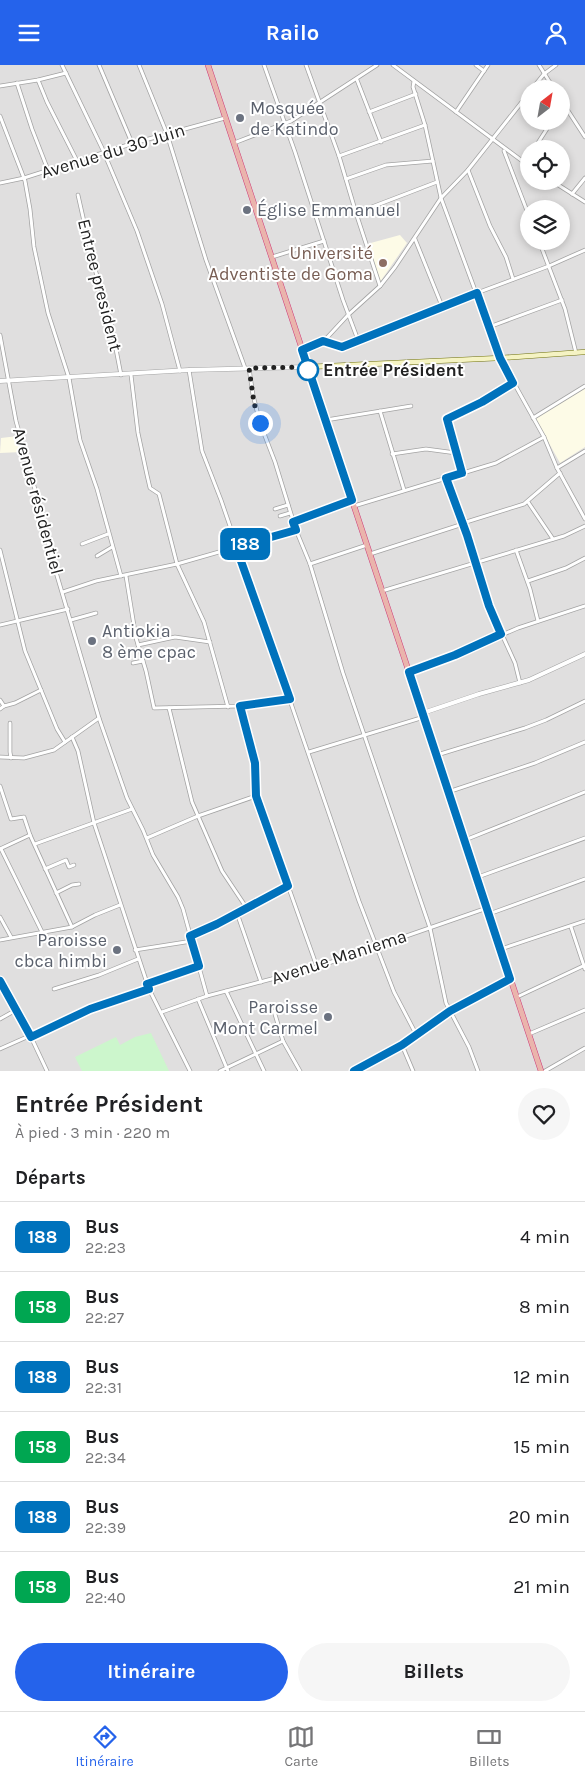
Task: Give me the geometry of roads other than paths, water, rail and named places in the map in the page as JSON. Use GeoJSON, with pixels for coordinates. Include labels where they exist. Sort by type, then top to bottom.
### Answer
{"type":"FeatureCollection","features":[{"type":"Feature","properties":{"kind":"highway"},"geometry":{"type":"LineString","coordinates":[[208,65],[541,1071]]}},
{"type":"Feature","properties":{"kind":"main road"},"geometry":{"type":"LineString","coordinates":[[307,367],[585,353]]}},
{"type":"Feature","properties":{"kind":"street"},"geometry":{"type":"LineString","coordinates":[[62,65],[104,152],[137,231],[162,305],[180,371]]}},
{"type":"Feature","properties":{"kind":"street"},"geometry":{"type":"LineString","coordinates":[[99,65],[132,143]]}},
{"type":"Feature","properties":{"kind":"street"},"geometry":{"type":"LineString","coordinates":[[139,65],[166,134],[206,260],[247,368],[260,423],[275,462],[293,522],[310,564],[343,673],[430,928],[443,995],[469,1047],[478,1071]]}},
{"type":"Feature","properties":{"kind":"street"},"geometry":{"type":"LineString","coordinates":[[264,65],[358,340]]}},
{"type":"Feature","properties":{"kind":"street"},"geometry":{"type":"LineString","coordinates":[[306,65],[339,156],[380,286]]}},
{"type":"Feature","properties":{"kind":"street"},"geometry":{"type":"LineString","coordinates":[[234,143],[285,124],[377,65]]}},
{"type":"Feature","properties":{"kind":"street"},"geometry":{"type":"LineString","coordinates":[[393,65],[520,161]]}},
{"type":"Feature","properties":{"kind":"street"},"geometry":{"type":"LineString","coordinates":[[476,65],[484,71]]}},
{"type":"Feature","properties":{"kind":"street"},"geometry":{"type":"LineString","coordinates":[[456,112],[488,65]]}},
{"type":"Feature","properties":{"kind":"street"},"geometry":{"type":"LineString","coordinates":[[539,65],[548,80]]}},
{"type":"Feature","properties":{"kind":"street"},"geometry":{"type":"LineString","coordinates":[[539,80],[556,65]]}},
{"type":"Feature","properties":{"kind":"street"},"geometry":{"type":"LineString","coordinates":[[0,86],[66,73]]}},
{"type":"Feature","properties":{"kind":"street"},"geometry":{"type":"LineString","coordinates":[[357,79],[381,142]]}},
{"type":"Feature","properties":{"kind":"street"},"geometry":{"type":"LineString","coordinates":[[38,80],[50,110],[77,161]]}},
{"type":"Feature","properties":{"kind":"street"},"geometry":{"type":"LineString","coordinates":[[414,81],[413,87],[425,125],[437,182],[500,358],[544,437],[557,468],[585,519]]}},
{"type":"Feature","properties":{"kind":"street"},"geometry":{"type":"LineString","coordinates":[[17,83],[48,170]]}},
{"type":"Feature","properties":{"kind":"street"},"geometry":{"type":"LineString","coordinates":[[370,112],[416,94]]}},
{"type":"Feature","properties":{"kind":"street"},"geometry":{"type":"LineString","coordinates":[[302,350],[323,341],[380,286],[415,239],[442,198],[468,171],[520,104]]}},
{"type":"Feature","properties":{"kind":"street"},"geometry":{"type":"LineString","coordinates":[[570,113],[585,137]]}},
{"type":"Feature","properties":{"kind":"street"},"geometry":{"type":"LineString","coordinates":[[0,116],[24,178],[34,247],[44,295],[68,378],[80,440],[97,489],[121,576]]}},
{"type":"Feature","properties":{"kind":"street","name":"Avenue du 30 Juin"},"geometry":{"type":"LineString","coordinates":[[0,183],[24,178],[132,143],[226,118]]}},
{"type":"Feature","properties":{"kind":"street"},"geometry":{"type":"LineString","coordinates":[[339,156],[425,125]]}},
{"type":"Feature","properties":{"kind":"street"},"geometry":{"type":"LineString","coordinates":[[504,149],[523,200]]}},
{"type":"Feature","properties":{"kind":"street"},"geometry":{"type":"LineString","coordinates":[[346,179],[386,165],[433,161]]}},
{"type":"Feature","properties":{"kind":"street"},"geometry":{"type":"LineString","coordinates":[[468,171],[490,226],[506,257],[513,279]]}},
{"type":"Feature","properties":{"kind":"street"},"geometry":{"type":"LineString","coordinates":[[572,193],[585,178]]}},
{"type":"Feature","properties":{"kind":"street"},"geometry":{"type":"LineString","coordinates":[[356,213],[437,182]]}},
{"type":"Feature","properties":{"kind":"street"},"geometry":{"type":"LineString","coordinates":[[567,190],[585,202]]}},
{"type":"Feature","properties":{"kind":"street","name":"Entree president"},"geometry":{"type":"LineString","coordinates":[[78,195],[94,265],[110,317],[121,375]]}},
{"type":"Feature","properties":{"kind":"street"},"geometry":{"type":"LineString","coordinates":[[415,239],[442,306]]}},
{"type":"Feature","properties":{"kind":"street"},"geometry":{"type":"LineString","coordinates":[[272,257],[324,241]]}},
{"type":"Feature","properties":{"kind":"street"},"geometry":{"type":"LineString","coordinates":[[543,250],[562,300],[576,353]]}},
{"type":"Feature","properties":{"kind":"street"},"geometry":{"type":"LineString","coordinates":[[323,341],[342,347],[442,306],[549,266],[585,250]]}},
{"type":"Feature","properties":{"kind":"street"},"geometry":{"type":"LineString","coordinates":[[489,327],[562,300]]}},
{"type":"Feature","properties":{"kind":"street","name":"Avenue résidentiel"},"geometry":{"type":"LineString","coordinates":[[0,335],[16,421],[40,504],[53,562],[120,782],[153,855],[178,897],[207,996]]}},
{"type":"Feature","properties":{"kind":"street"},"geometry":{"type":"LineString","coordinates":[[0,381],[131,375],[189,370],[307,367]]}},
{"type":"Feature","properties":{"kind":"street"},"geometry":{"type":"LineString","coordinates":[[189,370],[202,451],[309,752],[334,825],[340,850],[394,992],[416,1036]]}},
{"type":"Feature","properties":{"kind":"street"},"geometry":{"type":"LineString","coordinates":[[131,375],[138,433],[150,488],[159,494],[177,564],[204,622],[228,707]]}},
{"type":"Feature","properties":{"kind":"street"},"geometry":{"type":"LineString","coordinates":[[462,473],[447,419],[477,405],[513,383]]}},
{"type":"Feature","properties":{"kind":"street"},"geometry":{"type":"LineString","coordinates":[[533,417],[585,386]]}},
{"type":"Feature","properties":{"kind":"street"},"geometry":{"type":"LineString","coordinates":[[326,420],[411,406]]}},
{"type":"Feature","properties":{"kind":"street"},"geometry":{"type":"LineString","coordinates":[[380,411],[404,490]]}},
{"type":"Feature","properties":{"kind":"street"},"geometry":{"type":"LineString","coordinates":[[293,522],[496,463],[544,437]]}},
{"type":"Feature","properties":{"kind":"street"},"geometry":{"type":"LineString","coordinates":[[392,454],[426,449],[456,453]]}},
{"type":"Feature","properties":{"kind":"street"},"geometry":{"type":"LineString","coordinates":[[557,468],[585,451]]}},
{"type":"Feature","properties":{"kind":"street"},"geometry":{"type":"LineString","coordinates":[[370,555],[528,502],[560,473]]}},
{"type":"Feature","properties":{"kind":"street"},"geometry":{"type":"LineString","coordinates":[[446,478],[489,606],[514,661],[520,683]]}},
{"type":"Feature","properties":{"kind":"street"},"geometry":{"type":"LineString","coordinates":[[528,502],[553,539]]}},
{"type":"Feature","properties":{"kind":"street"},"geometry":{"type":"LineString","coordinates":[[275,509],[288,505]]}},
{"type":"Feature","properties":{"kind":"street"},"geometry":{"type":"LineString","coordinates":[[280,516],[290,513]]}},
{"type":"Feature","properties":{"kind":"street"},"geometry":{"type":"LineString","coordinates":[[382,591],[553,539],[585,527]]}},
{"type":"Feature","properties":{"kind":"street"},"geometry":{"type":"LineString","coordinates":[[63,592],[88,584],[177,564],[296,530]]}},
{"type":"Feature","properties":{"kind":"street"},"geometry":{"type":"LineString","coordinates":[[82,544],[108,534]]}},
{"type":"Feature","properties":{"kind":"street"},"geometry":{"type":"LineString","coordinates":[[310,564],[367,545]]}},
{"type":"Feature","properties":{"kind":"street"},"geometry":{"type":"LineString","coordinates":[[97,556],[112,547]]}},
{"type":"Feature","properties":{"kind":"street"},"geometry":{"type":"LineString","coordinates":[[0,550],[25,651],[57,729],[65,742]]}},
{"type":"Feature","properties":{"kind":"street"},"geometry":{"type":"LineString","coordinates":[[516,550],[528,581],[538,621]]}},
{"type":"Feature","properties":{"kind":"street"},"geometry":{"type":"LineString","coordinates":[[528,581],[566,568],[585,558]]}},
{"type":"Feature","properties":{"kind":"street"},"geometry":{"type":"LineString","coordinates":[[126,576],[138,645],[154,709],[228,707],[290,699]]}},
{"type":"Feature","properties":{"kind":"street"},"geometry":{"type":"LineString","coordinates":[[409,672],[455,655],[501,634],[585,606]]}},
{"type":"Feature","properties":{"kind":"street"},"geometry":{"type":"LineString","coordinates":[[0,625],[68,609]]}},
{"type":"Feature","properties":{"kind":"street"},"geometry":{"type":"LineString","coordinates":[[71,619],[96,613]]}},
{"type":"Feature","properties":{"kind":"street"},"geometry":{"type":"LineString","coordinates":[[138,645],[176,637],[210,642]]}},
{"type":"Feature","properties":{"kind":"street"},"geometry":{"type":"LineString","coordinates":[[309,752],[365,735],[479,694],[520,683],[542,675],[585,654]]}},
{"type":"Feature","properties":{"kind":"street"},"geometry":{"type":"LineString","coordinates":[[133,663],[143,661]]}},
{"type":"Feature","properties":{"kind":"street"},"geometry":{"type":"LineString","coordinates":[[0,700],[2,708],[41,690]]}},
{"type":"Feature","properties":{"kind":"street"},"geometry":{"type":"LineString","coordinates":[[437,755],[525,728],[585,701]]}},
{"type":"Feature","properties":{"kind":"street"},"geometry":{"type":"LineString","coordinates":[[240,706],[255,763],[256,796],[317,967]]}},
{"type":"Feature","properties":{"kind":"street"},"geometry":{"type":"LineString","coordinates":[[169,708],[189,793],[222,871],[246,907]]}},
{"type":"Feature","properties":{"kind":"street"},"geometry":{"type":"LineString","coordinates":[[0,757],[24,758],[54,751],[100,718]]}},
{"type":"Feature","properties":{"kind":"street"},"geometry":{"type":"LineString","coordinates":[[10,723],[11,758]]}},
{"type":"Feature","properties":{"kind":"street"},"geometry":{"type":"LineString","coordinates":[[72,737],[78,751],[94,823],[138,959],[149,989],[190,1071]]}},
{"type":"Feature","properties":{"kind":"street"},"geometry":{"type":"LineString","coordinates":[[448,792],[535,763],[585,742]]}},
{"type":"Feature","properties":{"kind":"street"},"geometry":{"type":"LineString","coordinates":[[0,786],[11,819],[24,817],[30,835],[72,927]]}},
{"type":"Feature","properties":{"kind":"street"},"geometry":{"type":"LineString","coordinates":[[464,840],[585,792]]}},
{"type":"Feature","properties":{"kind":"street"},"geometry":{"type":"LineString","coordinates":[[146,838],[198,816],[256,796]]}},
{"type":"Feature","properties":{"kind":"street"},"geometry":{"type":"LineString","coordinates":[[35,844],[132,809]]}},
{"type":"Feature","properties":{"kind":"street"},"geometry":{"type":"LineString","coordinates":[[30,835],[0,849],[42,932]]}},
{"type":"Feature","properties":{"kind":"street"},"geometry":{"type":"LineString","coordinates":[[477,878],[585,838]]}},
{"type":"Feature","properties":{"kind":"street"},"geometry":{"type":"LineString","coordinates":[[45,869],[66,860],[69,867],[74,865]]}},
{"type":"Feature","properties":{"kind":"street"},"geometry":{"type":"LineString","coordinates":[[489,914],[585,879]]}},
{"type":"Feature","properties":{"kind":"street"},"geometry":{"type":"LineString","coordinates":[[56,893],[79,884]]}},
{"type":"Feature","properties":{"kind":"street"},"geometry":{"type":"LineString","coordinates":[[190,936],[288,886]]}},
{"type":"Feature","properties":{"kind":"street"},"geometry":{"type":"LineString","coordinates":[[0,940],[72,927],[120,905]]}},
{"type":"Feature","properties":{"kind":"street","name":"Avenue Maniema"},"geometry":{"type":"LineString","coordinates":[[162,1013],[207,996],[317,967],[487,908]]}},
{"type":"Feature","properties":{"kind":"street"},"geometry":{"type":"LineString","coordinates":[[237,913],[261,982]]}},
{"type":"Feature","properties":{"kind":"street"},"geometry":{"type":"LineString","coordinates":[[0,917],[11,937]]}},
{"type":"Feature","properties":{"kind":"street"},"geometry":{"type":"LineString","coordinates":[[501,949],[585,921]]}},
{"type":"Feature","properties":{"kind":"street"},"geometry":{"type":"LineString","coordinates":[[516,997],[584,966],[570,927]]}},
{"type":"Feature","properties":{"kind":"street"},"geometry":{"type":"LineString","coordinates":[[136,951],[192,941]]}},
{"type":"Feature","properties":{"kind":"street"},"geometry":{"type":"LineString","coordinates":[[54,989],[99,975],[138,959]]}},
{"type":"Feature","properties":{"kind":"street"},"geometry":{"type":"LineString","coordinates":[[147,984],[199,966]]}},
{"type":"Feature","properties":{"kind":"street"},"geometry":{"type":"LineString","coordinates":[[354,1071],[402,1045],[450,1011],[510,979]]}},
{"type":"Feature","properties":{"kind":"street"},"geometry":{"type":"LineString","coordinates":[[0,981],[31,1037],[47,1071]]}},
{"type":"Feature","properties":{"kind":"street"},"geometry":{"type":"LineString","coordinates":[[0,1049],[31,1037],[90,1009],[149,989]]}},
{"type":"Feature","properties":{"kind":"street"},"geometry":{"type":"LineString","coordinates":[[226,991],[264,1071]]}},
{"type":"Feature","properties":{"kind":"street"},"geometry":{"type":"LineString","coordinates":[[198,999],[228,1069]]}},
{"type":"Feature","properties":{"kind":"street"},"geometry":{"type":"LineString","coordinates":[[0,1019],[16,1010]]}},
{"type":"Feature","properties":{"kind":"street"},"geometry":{"type":"LineString","coordinates":[[528,1034],[585,1010]]}},
{"type":"Feature","properties":{"kind":"street"},"geometry":{"type":"LineString","coordinates":[[274,1011],[283,1041],[300,1071]]}},
{"type":"Feature","properties":{"kind":"street"},"geometry":{"type":"LineString","coordinates":[[220,1071],[228,1069],[256,1053],[283,1041]]}},
{"type":"Feature","properties":{"kind":"street"},"geometry":{"type":"LineString","coordinates":[[402,1045],[412,1071]]}},
{"type":"Feature","properties":{"kind":"street"},"geometry":{"type":"LineString","coordinates":[[546,1071],[585,1048]]}},
{"type":"Feature","properties":{"kind":"place","name":"Mosquée de Katindo"},"geometry":{"type":"Point","coordinates":[240,118]}},
{"type":"Feature","properties":{"kind":"place","name":"Église Emmanuel"},"geometry":{"type":"Point","coordinates":[247,210]}},
{"type":"Feature","properties":{"kind":"place","name":"Université Adventiste de Goma"},"geometry":{"type":"Point","coordinates":[383,263]}},
{"type":"Feature","properties":{"kind":"place","name":"Entrée Président"},"geometry":{"type":"Point","coordinates":[308,370]}},
{"type":"Feature","properties":{"kind":"place","name":"Antiokia 8 ème cpac"},"geometry":{"type":"Point","coordinates":[92,641]}},
{"type":"Feature","properties":{"kind":"place","name":"Paroisse cbca himbi"},"geometry":{"type":"Point","coordinates":[117,950]}},
{"type":"Feature","properties":{"kind":"place","name":"Paroisse Mont Carmel"},"geometry":{"type":"Point","coordinates":[328,1017]}}]}
